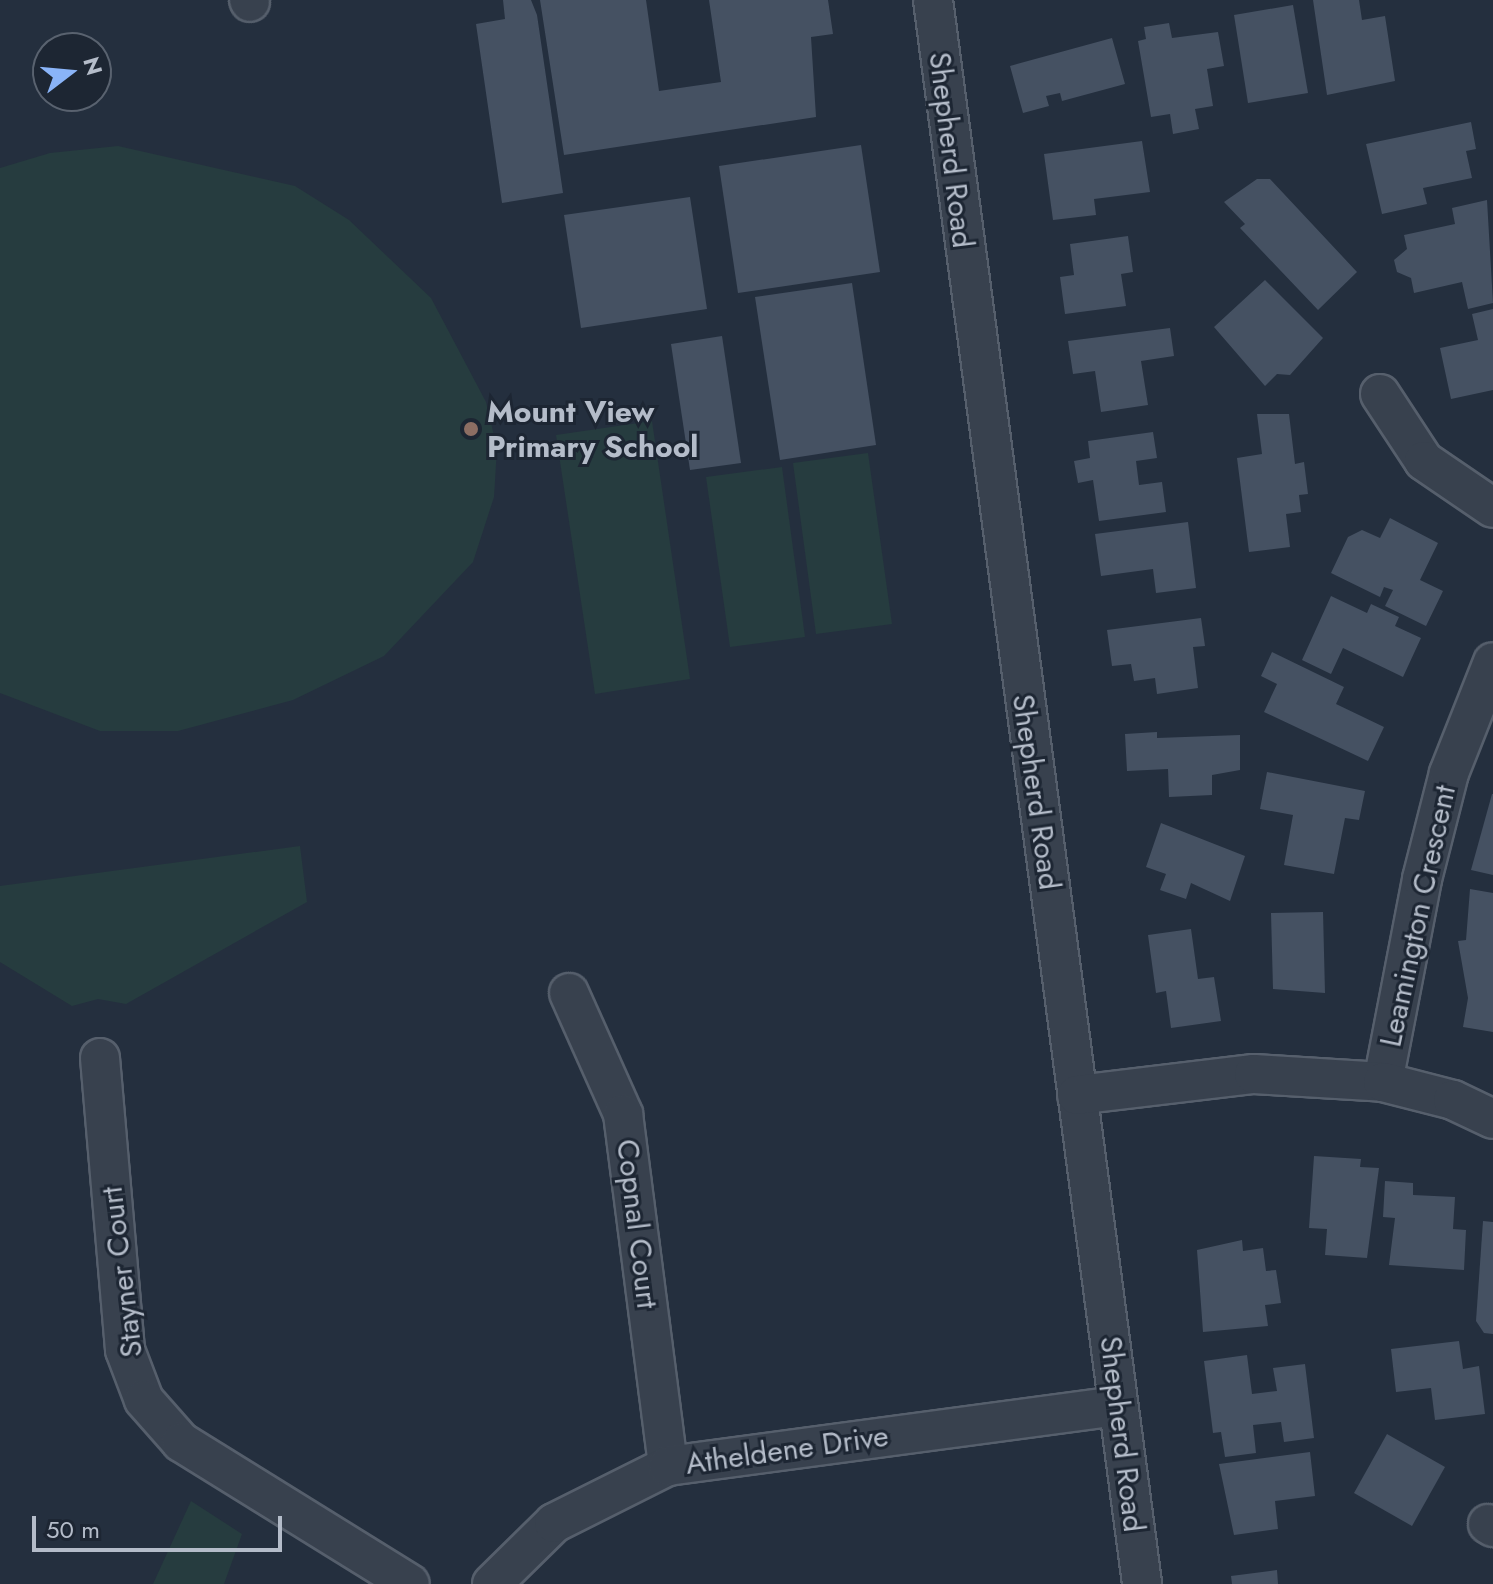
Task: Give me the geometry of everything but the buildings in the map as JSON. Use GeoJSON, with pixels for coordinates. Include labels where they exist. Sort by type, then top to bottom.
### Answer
{"type":"FeatureCollection","features":[{"type":"Feature","properties":{"kind":"street","name":"Shepherd Road"},"geometry":{"type":"LineString","coordinates":[[939,2],[1142,1584]]}},
{"type":"Feature","properties":{"kind":"street"},"geometry":{"type":"LineString","coordinates":[[1380,394],[1424,461],[1493,508]]}},
{"type":"Feature","properties":{"kind":"street","name":"Leamington Crescent"},"geometry":{"type":"LineString","coordinates":[[1383,1082],[1429,849],[1449,773],[1493,662]]}},
{"type":"Feature","properties":{"kind":"street","name":"Copnal Court"},"geometry":{"type":"LineString","coordinates":[[569,993],[623,1114],[668,1466]]}},
{"type":"Feature","properties":{"kind":"street","name":"Stayner Court"},"geometry":{"type":"LineString","coordinates":[[100,1058],[125,1350],[144,1400],[191,1449],[410,1584]]}},
{"type":"Feature","properties":{"kind":"street"},"geometry":{"type":"LineString","coordinates":[[1077,1095],[1254,1074],[1383,1082],[1453,1100],[1493,1119]]}},
{"type":"Feature","properties":{"kind":"street","name":"Atheldene Drive"},"geometry":{"type":"LineString","coordinates":[[492,1584],[554,1523],[668,1466],[1118,1406]]}},
{"type":"Feature","properties":{"kind":"green space"},"geometry":{"type":"Polygon","coordinates":[[[118,146],[295,186],[349,220],[431,298],[486,402],[497,448],[494,497],[473,562],[384,656],[293,700],[178,731],[100,731],[0,693],[0,168],[50,153],[118,146]]]}},
{"type":"Feature","properties":{"kind":"green space"},"geometry":{"type":"Polygon","coordinates":[[[652,421],[690,679],[595,694],[556,435],[652,421]]]}},
{"type":"Feature","properties":{"kind":"green space"},"geometry":{"type":"Polygon","coordinates":[[[868,453],[892,624],[816,634],[793,463],[868,453]]]}},
{"type":"Feature","properties":{"kind":"green space"},"geometry":{"type":"Polygon","coordinates":[[[782,467],[805,637],[730,647],[706,477],[782,467]]]}},
{"type":"Feature","properties":{"kind":"green space"},"geometry":{"type":"Polygon","coordinates":[[[300,846],[307,902],[126,1004],[98,999],[72,1006],[0,962],[0,886],[300,846]]]}},
{"type":"Feature","properties":{"kind":"green space"},"geometry":{"type":"Polygon","coordinates":[[[191,1501],[242,1534],[224,1584],[153,1584],[191,1501]]]}},
{"type":"Feature","properties":{"kind":"place","name":"Mount View Primary School"},"geometry":{"type":"Point","coordinates":[471,429]}}]}
